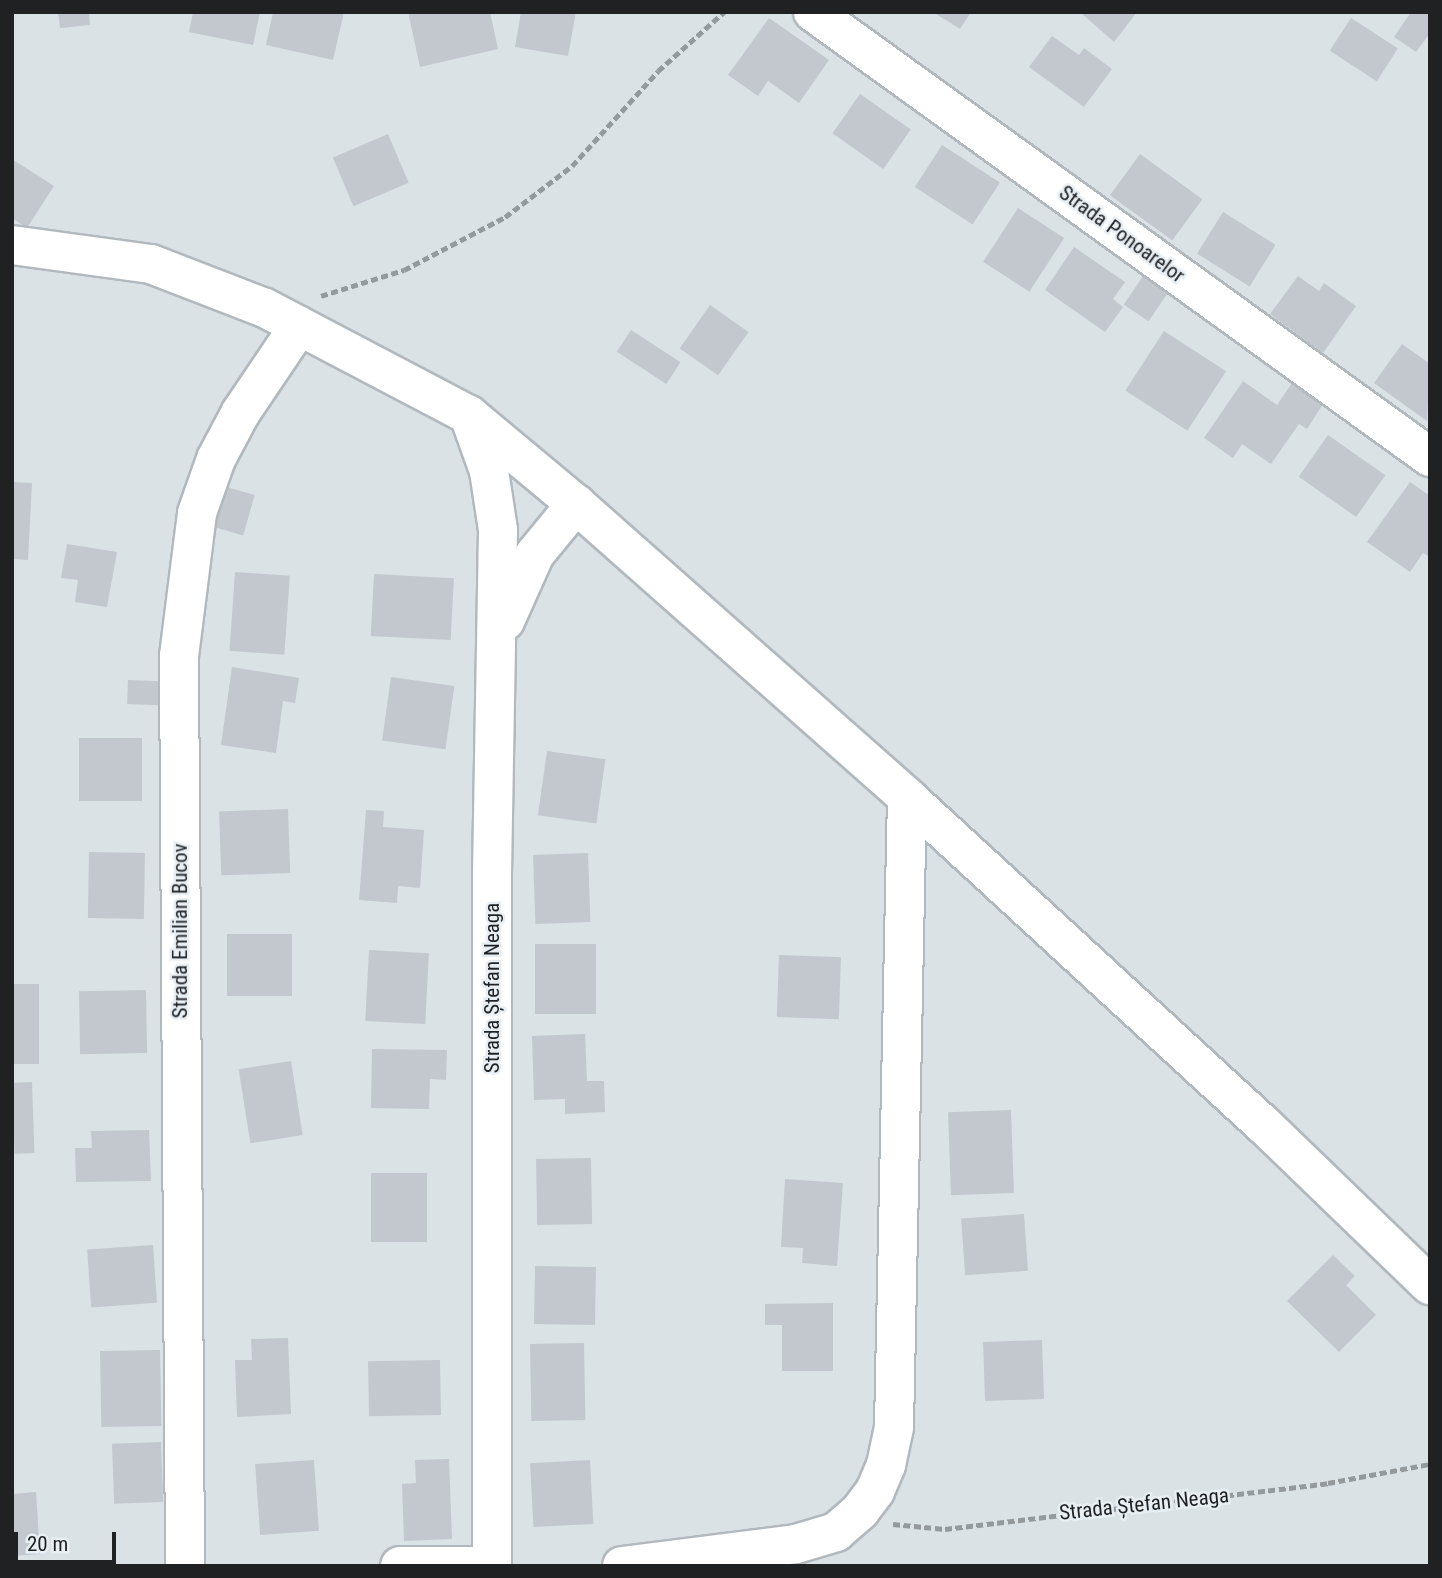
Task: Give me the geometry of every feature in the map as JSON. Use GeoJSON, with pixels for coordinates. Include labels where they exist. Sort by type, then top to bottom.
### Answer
{"type":"FeatureCollection","features":[{"type":"Feature","properties":{"kind":"street","name":"Strada Ponoarelor"},"geometry":{"type":"LineString","coordinates":[[813,12],[1430,457]]}},
{"type":"Feature","properties":{"kind":"street"},"geometry":{"type":"LineString","coordinates":[[12,245],[151,264],[265,308],[469,415],[576,504],[907,797],[1263,1124],[1430,1285]]}},
{"type":"Feature","properties":{"kind":"street","name":"Strada Emilian Bucov"},"geometry":{"type":"LineString","coordinates":[[185,1566],[179,656],[188,564],[209,480],[241,412],[299,326]]}},
{"type":"Feature","properties":{"kind":"street","name":"Strada Ștefan Neaga"},"geometry":{"type":"LineString","coordinates":[[469,415],[489,471],[498,530],[495,657],[492,1566]]}},
{"type":"Feature","properties":{"kind":"street"},"geometry":{"type":"LineString","coordinates":[[495,657],[521,580],[576,504]]}},
{"type":"Feature","properties":{"kind":"street"},"geometry":{"type":"LineString","coordinates":[[622,1566],[796,1544],[836,1532],[860,1511],[876,1491],[894,1427],[907,797]]}},
{"type":"Feature","properties":{"kind":"street"},"geometry":{"type":"LineString","coordinates":[[400,1566],[471,1566]]}},
{"type":"Feature","properties":{"kind":"path"},"geometry":{"type":"LineString","coordinates":[[265,308],[404,270],[505,216],[572,166],[658,71],[724,12]]}},
{"type":"Feature","properties":{"kind":"path","name":"Strada Ștefan Neaga"},"geometry":{"type":"LineString","coordinates":[[860,1511],[896,1525],[945,1529],[1328,1483],[1430,1464]]}},
{"type":"Feature","properties":{"kind":"building"},"geometry":{"type":"Polygon","coordinates":[[[58,12],[89,12],[90,25],[60,28],[58,12]]]}},
{"type":"Feature","properties":{"kind":"building"},"geometry":{"type":"Polygon","coordinates":[[[193,12],[260,12],[253,45],[189,32],[193,12]]]}},
{"type":"Feature","properties":{"kind":"building"},"geometry":{"type":"Polygon","coordinates":[[[273,12],[344,12],[333,60],[266,45],[273,12]]]}},
{"type":"Feature","properties":{"kind":"building"},"geometry":{"type":"Polygon","coordinates":[[[408,12],[490,12],[498,49],[420,67],[408,12]]]}},
{"type":"Feature","properties":{"kind":"building"},"geometry":{"type":"Polygon","coordinates":[[[521,12],[576,12],[568,56],[515,47],[521,12]]]}},
{"type":"Feature","properties":{"kind":"building"},"geometry":{"type":"Polygon","coordinates":[[[933,12],[971,12],[960,29],[933,12]]]}},
{"type":"Feature","properties":{"kind":"building"},"geometry":{"type":"Polygon","coordinates":[[[1080,12],[1137,12],[1114,42],[1080,12]]]}},
{"type":"Feature","properties":{"kind":"building"},"geometry":{"type":"Polygon","coordinates":[[[1411,12],[1430,12],[1430,33],[1416,52],[1394,37],[1411,12]]]}},
{"type":"Feature","properties":{"kind":"building"},"geometry":{"type":"Polygon","coordinates":[[[769,18],[829,60],[799,103],[768,81],[758,96],[728,75],[769,18]]]}},
{"type":"Feature","properties":{"kind":"building"},"geometry":{"type":"Polygon","coordinates":[[[1351,18],[1398,48],[1377,81],[1330,51],[1351,18]]]}},
{"type":"Feature","properties":{"kind":"building"},"geometry":{"type":"Polygon","coordinates":[[[1052,36],[1079,55],[1084,48],[1112,69],[1084,107],[1029,67],[1052,36]]]}},
{"type":"Feature","properties":{"kind":"building"},"geometry":{"type":"Polygon","coordinates":[[[860,94],[911,130],[883,169],[832,133],[860,94]]]}},
{"type":"Feature","properties":{"kind":"building"},"geometry":{"type":"Polygon","coordinates":[[[388,134],[409,183],[353,206],[333,157],[388,134]]]}},
{"type":"Feature","properties":{"kind":"building"},"geometry":{"type":"Polygon","coordinates":[[[942,145],[1000,183],[973,225],[915,187],[942,145]]]}},
{"type":"Feature","properties":{"kind":"building"},"geometry":{"type":"Polygon","coordinates":[[[1140,154],[1202,199],[1172,241],[1110,195],[1140,154]]]}},
{"type":"Feature","properties":{"kind":"building"},"geometry":{"type":"Polygon","coordinates":[[[12,159],[54,186],[27,228],[12,218],[12,159]]]}},
{"type":"Feature","properties":{"kind":"building"},"geometry":{"type":"Polygon","coordinates":[[[1018,208],[1064,238],[1029,292],[983,262],[1018,208]]]}},
{"type":"Feature","properties":{"kind":"building"},"geometry":{"type":"Polygon","coordinates":[[[1223,212],[1276,245],[1250,286],[1197,254],[1223,212]]]}},
{"type":"Feature","properties":{"kind":"building"},"geometry":{"type":"Polygon","coordinates":[[[1074,247],[1125,282],[1113,299],[1123,307],[1105,332],[1045,290],[1074,247]]]}},
{"type":"Feature","properties":{"kind":"building"},"geometry":{"type":"Polygon","coordinates":[[[1145,273],[1170,290],[1149,321],[1124,305],[1145,273]]]}},
{"type":"Feature","properties":{"kind":"building"},"geometry":{"type":"Polygon","coordinates":[[[1298,276],[1319,291],[1324,283],[1356,306],[1323,353],[1270,314],[1298,276]]]}},
{"type":"Feature","properties":{"kind":"building"},"geometry":{"type":"Polygon","coordinates":[[[710,305],[749,332],[718,375],[680,348],[710,305]]]}},
{"type":"Feature","properties":{"kind":"building"},"geometry":{"type":"Polygon","coordinates":[[[631,330],[680,362],[666,384],[617,352],[631,330]]]}},
{"type":"Feature","properties":{"kind":"building"},"geometry":{"type":"Polygon","coordinates":[[[1164,331],[1226,371],[1187,431],[1125,391],[1164,331]]]}},
{"type":"Feature","properties":{"kind":"building"},"geometry":{"type":"Polygon","coordinates":[[[1402,344],[1430,364],[1427,421],[1374,383],[1402,344]]]}},
{"type":"Feature","properties":{"kind":"building"},"geometry":{"type":"Polygon","coordinates":[[[1294,380],[1325,401],[1307,429],[1299,424],[1271,464],[1242,444],[1233,458],[1204,438],[1243,381],[1277,405],[1294,380]]]}},
{"type":"Feature","properties":{"kind":"building"},"geometry":{"type":"Polygon","coordinates":[[[1328,435],[1385,475],[1356,517],[1299,477],[1328,435]]]}},
{"type":"Feature","properties":{"kind":"building"},"geometry":{"type":"Polygon","coordinates":[[[12,482],[32,483],[28,560],[12,559],[12,482]]]}},
{"type":"Feature","properties":{"kind":"building"},"geometry":{"type":"Polygon","coordinates":[[[1410,482],[1430,496],[1430,557],[1423,553],[1410,572],[1367,542],[1410,482]]]}},
{"type":"Feature","properties":{"kind":"building"},"geometry":{"type":"Polygon","coordinates":[[[223,486],[255,495],[243,535],[211,526],[223,486]]]}},
{"type":"Feature","properties":{"kind":"building"},"geometry":{"type":"Polygon","coordinates":[[[67,544],[117,552],[107,607],[75,602],[78,580],[61,578],[67,544]]]}},
{"type":"Feature","properties":{"kind":"building"},"geometry":{"type":"Polygon","coordinates":[[[235,572],[290,576],[284,655],[229,651],[235,572]]]}},
{"type":"Feature","properties":{"kind":"building"},"geometry":{"type":"Polygon","coordinates":[[[374,574],[454,578],[451,640],[371,636],[374,574]]]}},
{"type":"Feature","properties":{"kind":"building"},"geometry":{"type":"Polygon","coordinates":[[[232,667],[299,678],[295,703],[283,701],[276,753],[221,745],[232,667]]]}},
{"type":"Feature","properties":{"kind":"building"},"geometry":{"type":"Polygon","coordinates":[[[391,677],[454,686],[445,749],[382,740],[391,677]]]}},
{"type":"Feature","properties":{"kind":"building"},"geometry":{"type":"Polygon","coordinates":[[[128,680],[161,681],[160,705],[127,704],[128,680]]]}},
{"type":"Feature","properties":{"kind":"building"},"geometry":{"type":"Polygon","coordinates":[[[79,738],[142,738],[142,801],[79,801],[79,738]]]}},
{"type":"Feature","properties":{"kind":"building"},"geometry":{"type":"Polygon","coordinates":[[[547,751],[605,759],[596,824],[538,815],[547,751]]]}},
{"type":"Feature","properties":{"kind":"building"},"geometry":{"type":"Polygon","coordinates":[[[288,809],[290,873],[221,875],[219,811],[288,809]]]}},
{"type":"Feature","properties":{"kind":"building"},"geometry":{"type":"Polygon","coordinates":[[[366,810],[384,811],[383,827],[424,830],[420,888],[398,886],[397,903],[359,900],[366,810]]]}},
{"type":"Feature","properties":{"kind":"building"},"geometry":{"type":"Polygon","coordinates":[[[89,852],[145,853],[144,919],[88,918],[89,852]]]}},
{"type":"Feature","properties":{"kind":"building"},"geometry":{"type":"Polygon","coordinates":[[[588,853],[590,922],[535,924],[533,855],[588,853]]]}},
{"type":"Feature","properties":{"kind":"building"},"geometry":{"type":"Polygon","coordinates":[[[227,934],[292,934],[292,996],[227,996],[227,934]]]}},
{"type":"Feature","properties":{"kind":"building"},"geometry":{"type":"Polygon","coordinates":[[[535,944],[596,944],[596,1014],[535,1014],[535,944]]]}},
{"type":"Feature","properties":{"kind":"building"},"geometry":{"type":"Polygon","coordinates":[[[369,950],[429,953],[425,1024],[365,1021],[369,950]]]}},
{"type":"Feature","properties":{"kind":"building"},"geometry":{"type":"Polygon","coordinates":[[[779,955],[841,957],[839,1019],[777,1017],[779,955]]]}},
{"type":"Feature","properties":{"kind":"building"},"geometry":{"type":"Polygon","coordinates":[[[12,984],[39,984],[39,1064],[12,1064],[12,984]]]}},
{"type":"Feature","properties":{"kind":"building"},"geometry":{"type":"Polygon","coordinates":[[[146,990],[147,1053],[80,1054],[79,991],[146,990]]]}},
{"type":"Feature","properties":{"kind":"building"},"geometry":{"type":"Polygon","coordinates":[[[585,1034],[587,1081],[604,1081],[605,1112],[565,1114],[565,1099],[534,1100],[532,1036],[585,1034]]]}},
{"type":"Feature","properties":{"kind":"building"},"geometry":{"type":"Polygon","coordinates":[[[372,1049],[447,1050],[446,1080],[430,1079],[429,1109],[371,1108],[372,1049]]]}},
{"type":"Feature","properties":{"kind":"building"},"geometry":{"type":"Polygon","coordinates":[[[291,1061],[303,1135],[250,1143],[239,1069],[291,1061]]]}},
{"type":"Feature","properties":{"kind":"building"},"geometry":{"type":"Polygon","coordinates":[[[32,1082],[34,1153],[14,1154],[12,1083],[32,1082]]]}},
{"type":"Feature","properties":{"kind":"building"},"geometry":{"type":"Polygon","coordinates":[[[1011,1110],[1014,1193],[951,1195],[948,1112],[1011,1110]]]}},
{"type":"Feature","properties":{"kind":"building"},"geometry":{"type":"Polygon","coordinates":[[[149,1130],[151,1181],[76,1182],[75,1148],[92,1148],[91,1131],[149,1130]]]}},
{"type":"Feature","properties":{"kind":"building"},"geometry":{"type":"Polygon","coordinates":[[[591,1158],[592,1224],[537,1225],[536,1159],[591,1158]]]}},
{"type":"Feature","properties":{"kind":"building"},"geometry":{"type":"Polygon","coordinates":[[[371,1173],[427,1173],[427,1242],[371,1242],[371,1173]]]}},
{"type":"Feature","properties":{"kind":"building"},"geometry":{"type":"Polygon","coordinates":[[[785,1179],[843,1183],[837,1266],[802,1263],[803,1248],[781,1247],[785,1179]]]}},
{"type":"Feature","properties":{"kind":"building"},"geometry":{"type":"Polygon","coordinates":[[[1024,1214],[1028,1271],[965,1275],[961,1218],[1024,1214]]]}},
{"type":"Feature","properties":{"kind":"building"},"geometry":{"type":"Polygon","coordinates":[[[153,1245],[157,1303],[91,1307],[87,1250],[153,1245]]]}},
{"type":"Feature","properties":{"kind":"building"},"geometry":{"type":"Polygon","coordinates":[[[1333,1255],[1355,1276],[1346,1285],[1376,1315],[1339,1352],[1287,1301],[1333,1255]]]}},
{"type":"Feature","properties":{"kind":"building"},"geometry":{"type":"Polygon","coordinates":[[[535,1266],[596,1267],[595,1325],[534,1324],[535,1266]]]}},
{"type":"Feature","properties":{"kind":"building"},"geometry":{"type":"Polygon","coordinates":[[[833,1303],[833,1371],[782,1371],[782,1325],[765,1325],[765,1304],[833,1303]]]}},
{"type":"Feature","properties":{"kind":"building"},"geometry":{"type":"Polygon","coordinates":[[[288,1338],[291,1414],[237,1417],[235,1360],[252,1360],[251,1339],[288,1338]]]}},
{"type":"Feature","properties":{"kind":"building"},"geometry":{"type":"Polygon","coordinates":[[[1042,1340],[1044,1399],[985,1401],[983,1342],[1042,1340]]]}},
{"type":"Feature","properties":{"kind":"building"},"geometry":{"type":"Polygon","coordinates":[[[584,1343],[585,1420],[531,1421],[530,1344],[584,1343]]]}},
{"type":"Feature","properties":{"kind":"building"},"geometry":{"type":"Polygon","coordinates":[[[160,1350],[161,1426],[101,1427],[100,1351],[160,1350]]]}},
{"type":"Feature","properties":{"kind":"building"},"geometry":{"type":"Polygon","coordinates":[[[440,1360],[441,1415],[369,1416],[368,1361],[440,1360]]]}},
{"type":"Feature","properties":{"kind":"building"},"geometry":{"type":"Polygon","coordinates":[[[161,1442],[163,1502],[114,1504],[112,1444],[161,1442]]]}},
{"type":"Feature","properties":{"kind":"building"},"geometry":{"type":"Polygon","coordinates":[[[449,1459],[452,1539],[404,1541],[402,1484],[416,1483],[415,1460],[449,1459]]]}},
{"type":"Feature","properties":{"kind":"building"},"geometry":{"type":"Polygon","coordinates":[[[314,1460],[319,1531],[260,1535],[255,1464],[314,1460]]]}},
{"type":"Feature","properties":{"kind":"building"},"geometry":{"type":"Polygon","coordinates":[[[590,1460],[593,1524],[533,1527],[530,1463],[590,1460]]]}},
{"type":"Feature","properties":{"kind":"building"},"geometry":{"type":"Polygon","coordinates":[[[36,1492],[40,1554],[12,1556],[12,1494],[36,1492]]]}}]}
